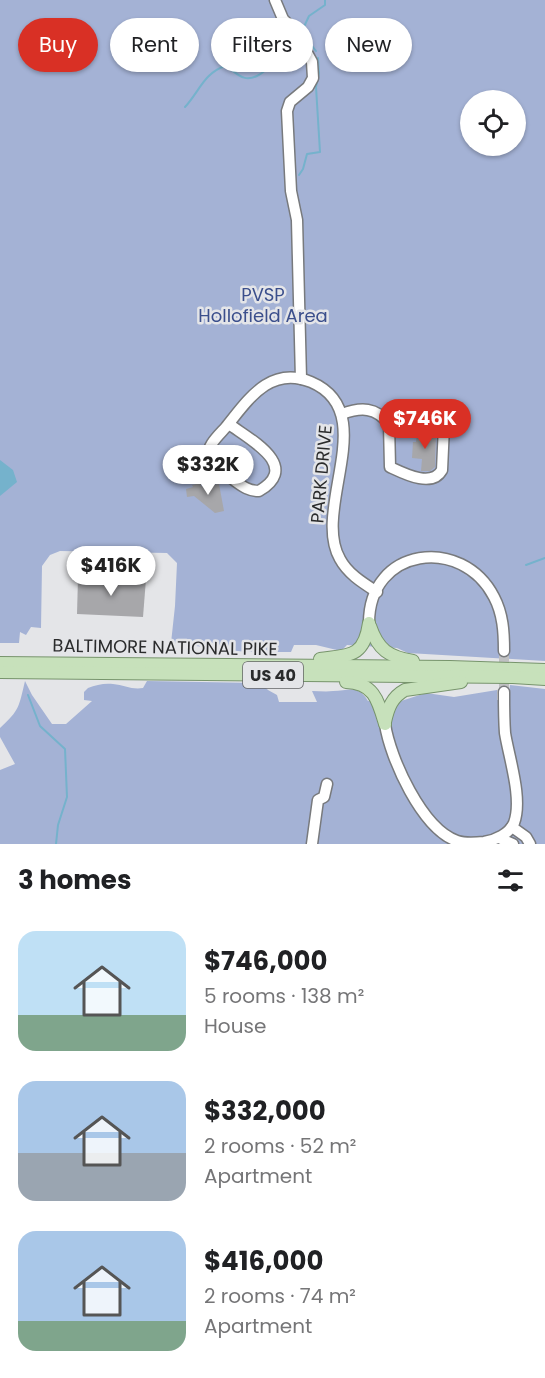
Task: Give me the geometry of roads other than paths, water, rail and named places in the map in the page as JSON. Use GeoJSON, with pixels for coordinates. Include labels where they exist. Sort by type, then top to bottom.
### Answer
{"type":"FeatureCollection","features":[{"type":"Feature","properties":{"kind":"main road"},"geometry":{"type":"LineString","coordinates":[[278,666],[355,653],[364,643],[369,623]]}},
{"type":"Feature","properties":{"kind":"main road"},"geometry":{"type":"LineString","coordinates":[[369,623],[377,642],[383,650],[394,657],[450,667]]}},
{"type":"Feature","properties":{"kind":"main road","name":"BALTIMORE NATIONAL PIKE"},"geometry":{"type":"LineString","coordinates":[[0,663],[545,670]]}},
{"type":"Feature","properties":{"kind":"main road","name":"BALTIMORE NATIONAL PIKE"},"geometry":{"type":"LineString","coordinates":[[0,672],[545,679]]}},
{"type":"Feature","properties":{"kind":"main road"},"geometry":{"type":"LineString","coordinates":[[289,675],[319,682],[363,685],[374,694],[385,724]]}},
{"type":"Feature","properties":{"kind":"main road"},"geometry":{"type":"LineString","coordinates":[[385,724],[392,701],[397,694],[405,690],[452,684],[476,677]]}},
{"type":"Feature","properties":{"kind":"street"},"geometry":{"type":"LineString","coordinates":[[229,424],[273,458],[276,469],[274,476],[270,483],[260,490],[245,489],[211,464],[208,450],[245,402],[259,389],[274,381],[301,379],[297,220],[291,191],[287,111],[290,102],[309,87],[313,78],[312,62],[295,31],[283,19],[275,0]]}},
{"type":"Feature","properties":{"kind":"street","name":"PARK DRIVE"},"geometry":{"type":"LineString","coordinates":[[301,379],[324,390],[342,414],[344,430],[333,527],[334,544],[339,559],[349,571],[377,592]]}},
{"type":"Feature","properties":{"kind":"street"},"geometry":{"type":"LineString","coordinates":[[342,414],[365,408],[376,411],[389,424],[444,426],[442,470],[439,475],[434,479],[423,479],[390,467],[389,424]]}},
{"type":"Feature","properties":{"kind":"street"},"geometry":{"type":"LineString","coordinates":[[369,623],[370,608],[377,592],[391,571],[411,559],[430,557],[459,564],[475,574],[494,597],[501,617],[504,651]]}},
{"type":"Feature","properties":{"kind":"street"},"geometry":{"type":"LineString","coordinates":[[385,724],[391,748],[412,793],[426,814],[450,841],[475,843],[499,838],[512,827],[516,814],[505,732],[504,692]]}},
{"type":"Feature","properties":{"kind":"street"},"geometry":{"type":"LineString","coordinates":[[312,844],[318,800],[324,797],[327,784]]}},
{"type":"Feature","properties":{"kind":"street"},"geometry":{"type":"LineString","coordinates":[[512,827],[526,837],[530,844]]}},
{"type":"Feature","properties":{"kind":"street"},"geometry":{"type":"LineString","coordinates":[[499,838],[513,844]]}},
{"type":"Feature","properties":{"kind":"waterway"},"geometry":{"type":"LineString","coordinates":[[308,18],[325,5],[325,0]]}},
{"type":"Feature","properties":{"kind":"waterway"},"geometry":{"type":"LineString","coordinates":[[313,47],[316,51]]}},
{"type":"Feature","properties":{"kind":"waterway"},"geometry":{"type":"LineString","coordinates":[[299,175],[307,154],[320,152],[316,87],[319,73],[318,58]]}},
{"type":"Feature","properties":{"kind":"waterway"},"geometry":{"type":"LineString","coordinates":[[185,107],[214,72]]}},
{"type":"Feature","properties":{"kind":"waterway"},"geometry":{"type":"LineString","coordinates":[[234,72],[247,78],[263,72]]}},
{"type":"Feature","properties":{"kind":"waterway"},"geometry":{"type":"LineString","coordinates":[[526,565],[545,558]]}},
{"type":"Feature","properties":{"kind":"waterway"},"geometry":{"type":"LineString","coordinates":[[28,695],[40,726],[65,749],[67,797],[58,825],[56,844]]}},
{"type":"Feature","properties":{"kind":"tunnel"},"geometry":{"type":"LineString","coordinates":[[504,651],[504,692]]}},
{"type":"Feature","properties":{"kind":"park label","name":"PVSP Hollofield Area"},"geometry":{"type":"Point","coordinates":[263,304]}}]}
